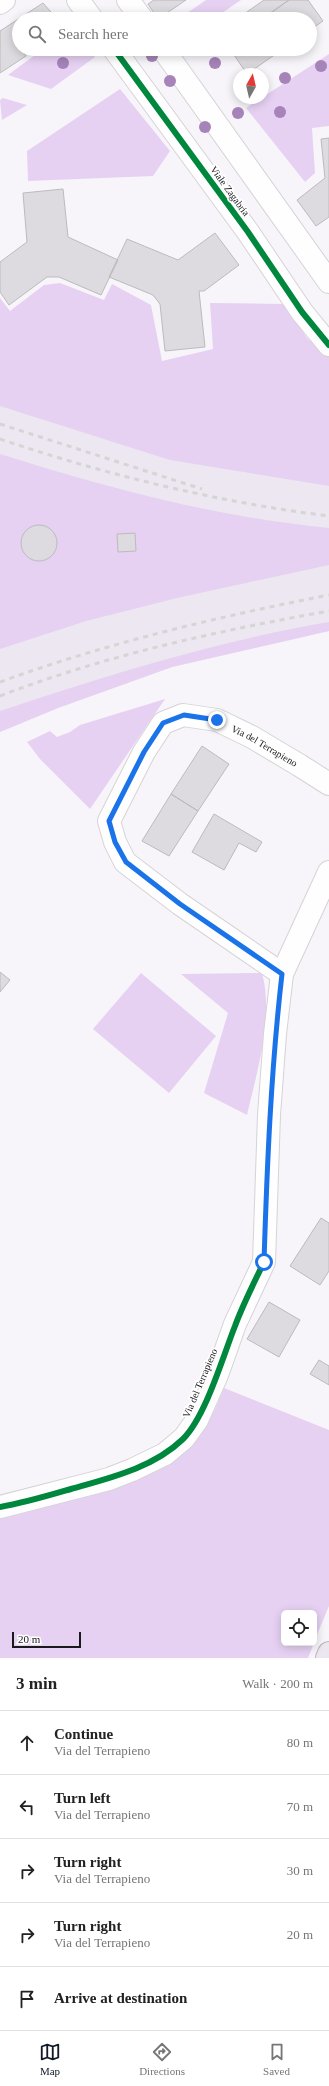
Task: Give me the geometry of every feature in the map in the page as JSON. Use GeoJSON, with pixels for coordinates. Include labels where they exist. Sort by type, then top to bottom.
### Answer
{"type":"FeatureCollection","features":[{"type":"Feature","properties":{"kind":"highway"},"geometry":{"type":"LineString","coordinates":[[327,1658],[329,1653]]}},
{"type":"Feature","properties":{"kind":"street"},"geometry":{"type":"LineString","coordinates":[[0,3],[4,0]]}},
{"type":"Feature","properties":{"kind":"street"},"geometry":{"type":"LineString","coordinates":[[78,0],[87,12]]}},
{"type":"Feature","properties":{"kind":"street"},"geometry":{"type":"LineString","coordinates":[[128,0],[137,12]]}},
{"type":"Feature","properties":{"kind":"street","name":"Viale Zagabria"},"geometry":{"type":"LineString","coordinates":[[119,56],[248,232],[302,312],[329,345]]}},
{"type":"Feature","properties":{"kind":"street"},"geometry":{"type":"LineString","coordinates":[[168,56],[329,282]]}},
{"type":"Feature","properties":{"kind":"street","name":"Via del Terrapieno"},"geometry":{"type":"LineString","coordinates":[[282,974],[180,904],[126,862],[115,842],[109,821],[144,752],[163,723],[184,715],[217,720],[300,764],[329,784]]}},
{"type":"Feature","properties":{"kind":"street","name":"Via del Terrapieno"},"geometry":{"type":"LineString","coordinates":[[0,1507],[102,1481],[132,1470],[165,1454],[184,1438],[197,1420],[217,1375],[235,1324],[264,1262],[269,1115],[275,1034],[282,974],[329,872]]}},
{"type":"Feature","properties":{"kind":"shaded area"},"geometry":{"type":"Polygon","coordinates":[[[206,0],[241,0],[223,12],[188,12],[206,0]]]}},
{"type":"Feature","properties":{"kind":"shaded area"},"geometry":{"type":"Polygon","coordinates":[[[329,54],[329,126],[312,128],[315,173],[305,182],[246,108],[252,104],[269,104],[269,93],[329,54]]]}},
{"type":"Feature","properties":{"kind":"shaded area"},"geometry":{"type":"Polygon","coordinates":[[[34,56],[95,57],[51,89],[8,75],[34,56]]]}},
{"type":"Feature","properties":{"kind":"shaded area"},"geometry":{"type":"Polygon","coordinates":[[[120,89],[170,151],[153,176],[28,181],[27,151],[120,89]]]}},
{"type":"Feature","properties":{"kind":"shaded area"},"geometry":{"type":"Polygon","coordinates":[[[3,98],[27,105],[2,120],[0,100],[3,98]]]}},
{"type":"Feature","properties":{"kind":"shaded area"},"geometry":{"type":"Polygon","coordinates":[[[60,283],[104,300],[112,284],[151,305],[162,361],[213,349],[210,303],[284,304],[307,338],[329,357],[329,486],[170,460],[0,406],[0,298],[10,311],[44,285],[60,283]]]}},
{"type":"Feature","properties":{"kind":"shaded area"},"geometry":{"type":"Polygon","coordinates":[[[0,364],[329,447],[329,631],[172,667],[58,708],[0,732],[0,364]]]}},
{"type":"Feature","properties":{"kind":"shaded area"},"geometry":{"type":"Polygon","coordinates":[[[0,454],[162,500],[245,517],[329,528],[329,565],[177,598],[86,621],[0,649],[0,454]]]}},
{"type":"Feature","properties":{"kind":"shaded area"},"geometry":{"type":"Polygon","coordinates":[[[329,622],[329,631],[172,667],[58,708],[0,732],[0,711],[163,660],[246,639],[329,622]]]}},
{"type":"Feature","properties":{"kind":"shaded area"},"geometry":{"type":"Polygon","coordinates":[[[165,699],[90,809],[40,759],[27,742],[50,731],[57,737],[70,732],[80,725],[165,699]]]}},
{"type":"Feature","properties":{"kind":"shaded area"},"geometry":{"type":"Polygon","coordinates":[[[141,973],[216,1036],[169,1093],[93,1029],[141,973]]]}},
{"type":"Feature","properties":{"kind":"shaded area"},"geometry":{"type":"Polygon","coordinates":[[[262,973],[266,1007],[263,1044],[247,1115],[204,1093],[228,1013],[181,974],[262,973]]]}},
{"type":"Feature","properties":{"kind":"shaded area"},"geometry":{"type":"Polygon","coordinates":[[[224,1388],[329,1430],[329,1606],[317,1635],[317,1610],[281,1610],[281,1646],[313,1646],[308,1658],[0,1658],[0,1517],[190,1444],[215,1409],[224,1388]]]}},
{"type":"Feature","properties":{"kind":"building"},"geometry":{"type":"Polygon","coordinates":[[[154,0],[186,0],[168,12],[153,12],[148,4],[154,0]]]}},
{"type":"Feature","properties":{"kind":"building"},"geometry":{"type":"Polygon","coordinates":[[[264,0],[289,0],[272,12],[247,12],[264,0]]]}},
{"type":"Feature","properties":{"kind":"building"},"geometry":{"type":"Polygon","coordinates":[[[289,0],[308,0],[317,12],[272,12],[289,0]]]}},
{"type":"Feature","properties":{"kind":"building"},"geometry":{"type":"Polygon","coordinates":[[[43,3],[51,12],[29,12],[43,3]]]}},
{"type":"Feature","properties":{"kind":"building"},"geometry":{"type":"Polygon","coordinates":[[[317,13],[323,21],[317,25],[317,13]]]}},
{"type":"Feature","properties":{"kind":"building"},"geometry":{"type":"Polygon","coordinates":[[[12,23],[12,56],[26,56],[0,73],[0,31],[12,23]]]}},
{"type":"Feature","properties":{"kind":"building"},"geometry":{"type":"Polygon","coordinates":[[[235,56],[273,56],[256,68],[243,68],[235,56]]]}},
{"type":"Feature","properties":{"kind":"building"},"geometry":{"type":"Polygon","coordinates":[[[329,138],[329,217],[316,226],[297,200],[325,178],[321,139],[329,138]]]}},
{"type":"Feature","properties":{"kind":"building"},"geometry":{"type":"Polygon","coordinates":[[[63,189],[68,237],[118,260],[101,295],[59,277],[47,277],[9,305],[0,292],[0,262],[27,242],[23,193],[63,189]]]}},
{"type":"Feature","properties":{"kind":"building"},"geometry":{"type":"Polygon","coordinates":[[[215,233],[239,265],[204,291],[199,291],[205,347],[165,351],[160,304],[153,295],[109,277],[127,239],[178,260],[215,233]]]}},
{"type":"Feature","properties":{"kind":"building"},"geometry":{"type":"Polygon","coordinates":[[[43,525],[52,530],[56,536],[56,550],[52,556],[43,561],[35,561],[26,556],[22,550],[21,539],[26,530],[32,526],[43,525]]]}},
{"type":"Feature","properties":{"kind":"building"},"geometry":{"type":"Polygon","coordinates":[[[135,533],[136,551],[118,552],[117,534],[135,533]]]}},
{"type":"Feature","properties":{"kind":"building"},"geometry":{"type":"Polygon","coordinates":[[[202,746],[229,764],[198,811],[171,794],[202,746]]]}},
{"type":"Feature","properties":{"kind":"building"},"geometry":{"type":"Polygon","coordinates":[[[171,794],[198,811],[169,856],[142,841],[171,794]]]}},
{"type":"Feature","properties":{"kind":"building"},"geometry":{"type":"Polygon","coordinates":[[[214,814],[262,842],[256,852],[239,843],[224,870],[192,852],[214,814]]]}},
{"type":"Feature","properties":{"kind":"building"},"geometry":{"type":"Polygon","coordinates":[[[0,972],[10,980],[0,992],[0,972]]]}},
{"type":"Feature","properties":{"kind":"building"},"geometry":{"type":"Polygon","coordinates":[[[321,1218],[329,1223],[329,1271],[320,1285],[290,1266],[321,1218]]]}},
{"type":"Feature","properties":{"kind":"building"},"geometry":{"type":"Polygon","coordinates":[[[269,1302],[300,1320],[279,1357],[247,1339],[269,1302]]]}},
{"type":"Feature","properties":{"kind":"building"},"geometry":{"type":"Polygon","coordinates":[[[319,1360],[329,1366],[329,1385],[310,1374],[319,1360]]]}},
{"type":"Feature","properties":{"kind":"railway"},"geometry":{"type":"LineString","coordinates":[[0,424],[202,489]]}},
{"type":"Feature","properties":{"kind":"railway"},"geometry":{"type":"LineString","coordinates":[[0,439],[81,464],[163,486],[245,503],[329,516]]}},
{"type":"Feature","properties":{"kind":"railway"},"geometry":{"type":"LineString","coordinates":[[0,682],[81,655],[163,632],[245,612],[329,595]]}},
{"type":"Feature","properties":{"kind":"railway"},"geometry":{"type":"LineString","coordinates":[[0,696],[40,681],[121,656],[204,636],[329,611]]}},
{"type":"Feature","properties":{"kind":"cycle path"},"geometry":{"type":"LineString","coordinates":[[119,56],[248,232],[302,312],[329,345]]}},
{"type":"Feature","properties":{"kind":"cycle path"},"geometry":{"type":"LineString","coordinates":[[0,1507],[44,1497],[130,1471],[158,1458],[183,1439],[199,1416],[206,1401],[238,1318],[264,1262]]}},
{"type":"Feature","properties":{"kind":"route"},"geometry":{"type":"LineString","coordinates":[[217,720],[184,715],[163,723],[144,752],[109,821],[115,842],[126,862],[180,904],[282,974],[275,1034],[269,1115],[264,1262]]}}]}
